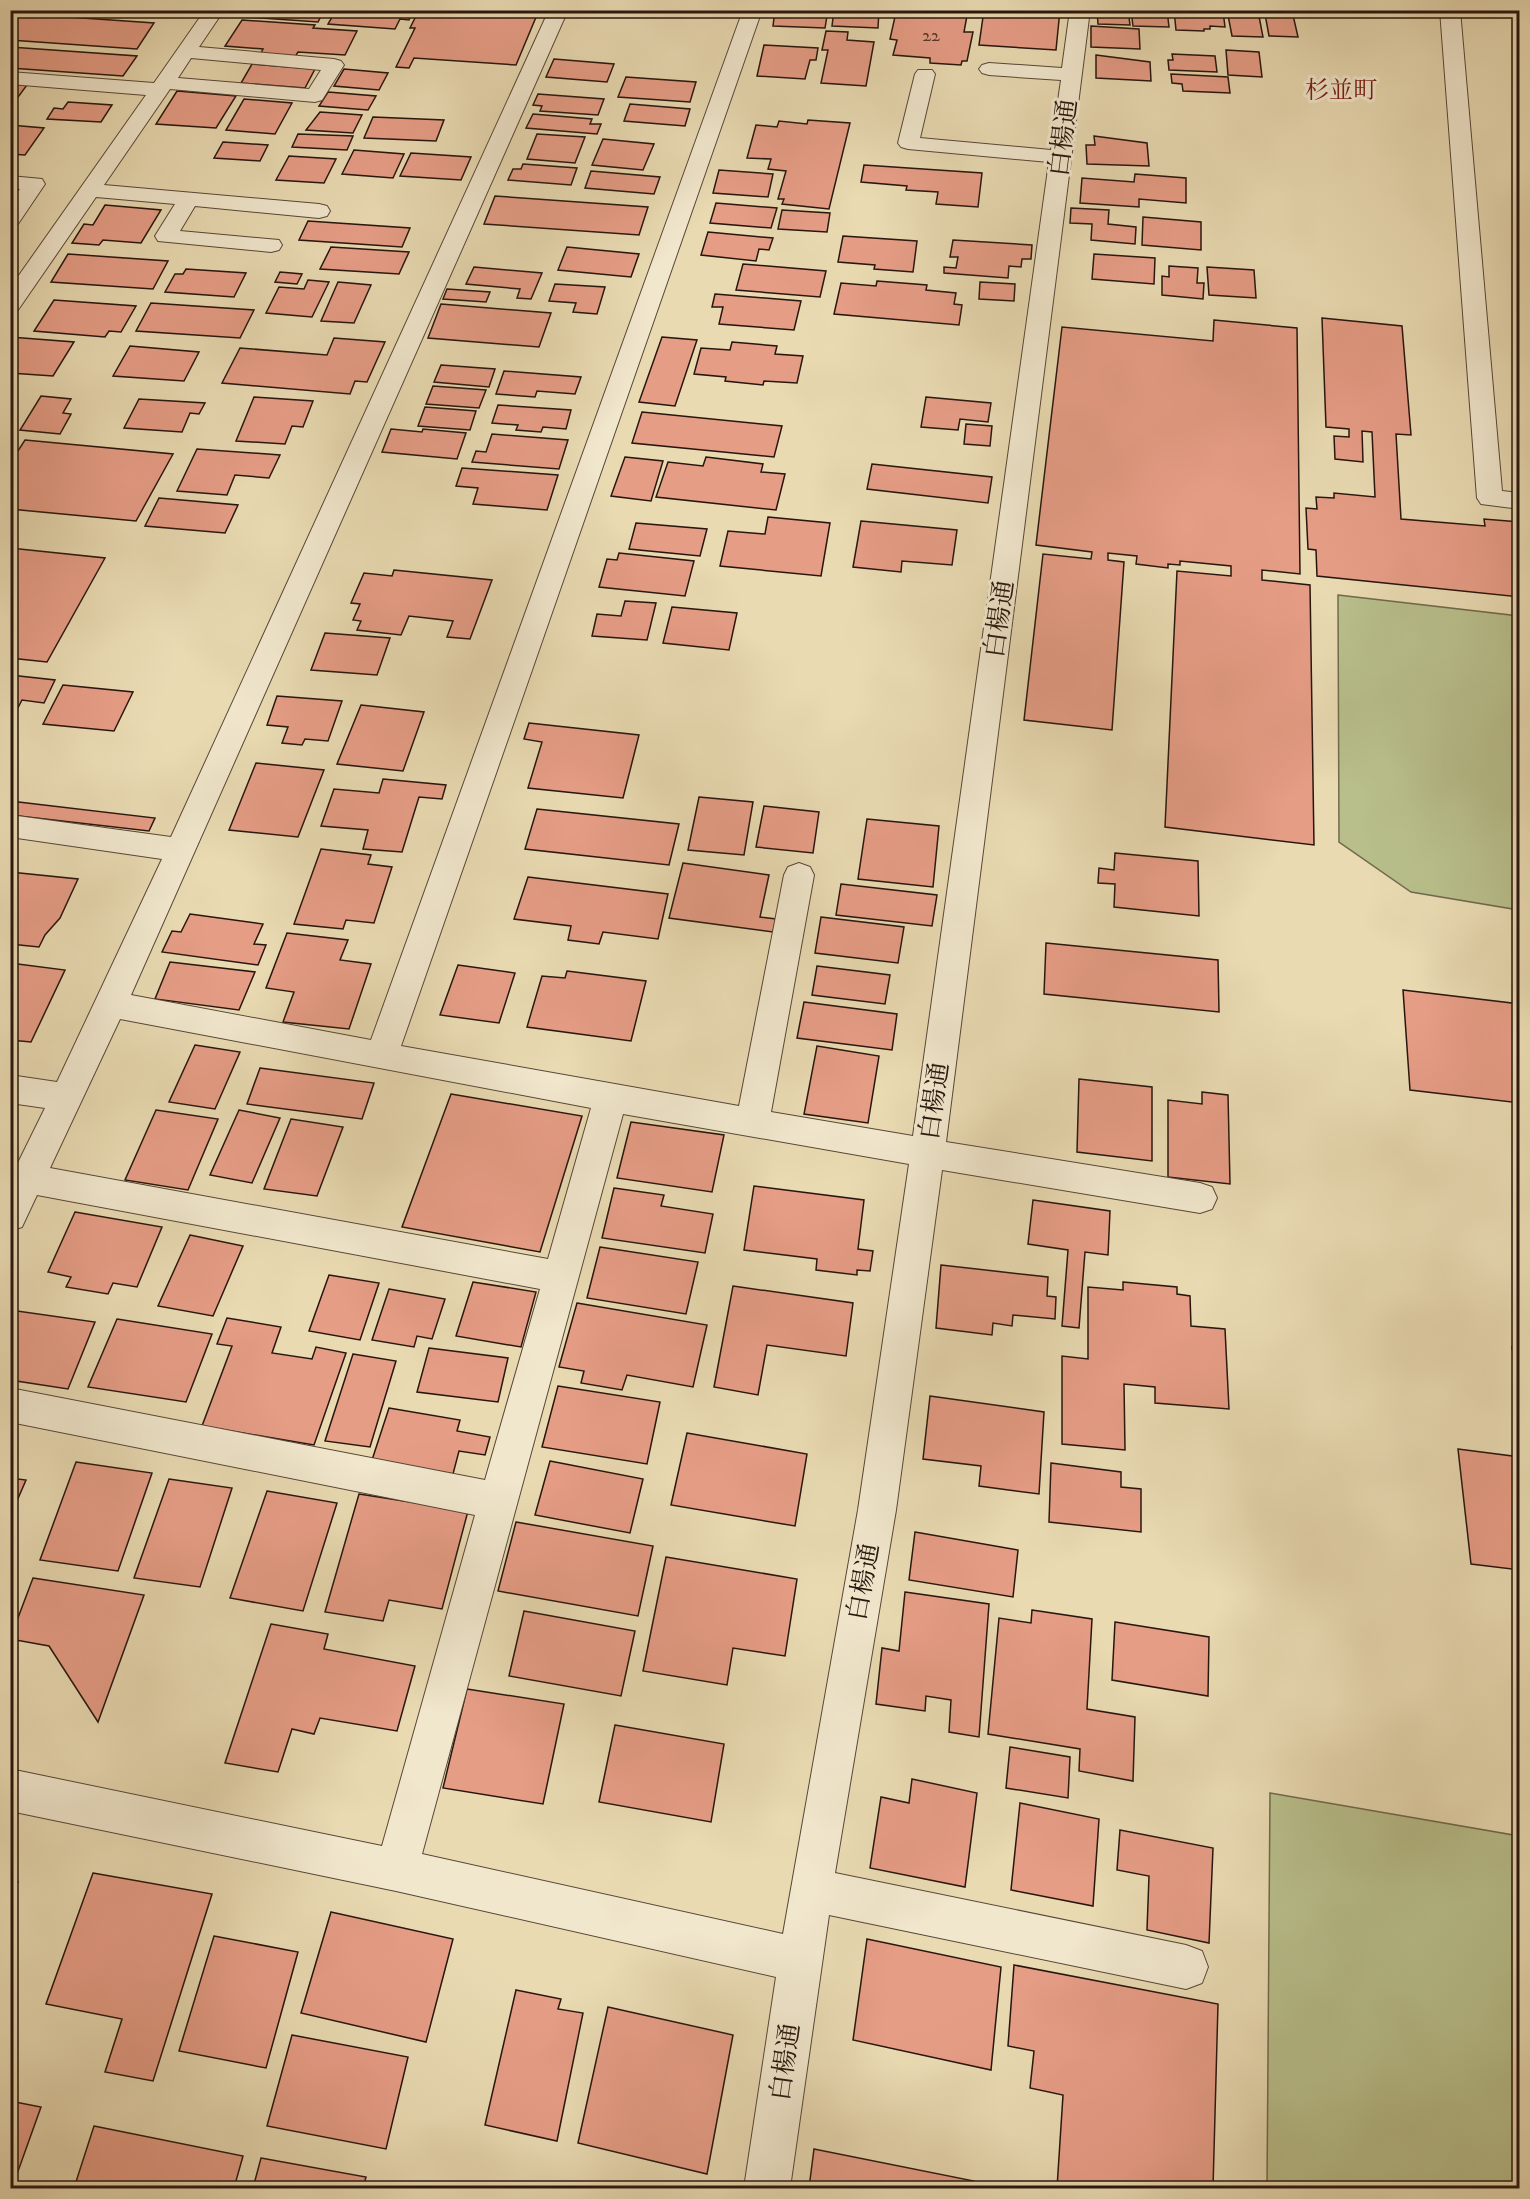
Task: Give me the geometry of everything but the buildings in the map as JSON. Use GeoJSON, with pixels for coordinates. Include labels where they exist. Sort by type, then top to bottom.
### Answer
{"type":"FeatureCollection","features":[{"type":"Feature","properties":{"kind":"street"},"geometry":{"type":"LineString","coordinates":[[10,305],[215,10]]}},
{"type":"Feature","properties":{"kind":"street"},"geometry":{"type":"LineString","coordinates":[[10,1216],[111,1004],[559,10]]}},
{"type":"Feature","properties":{"kind":"street"},"geometry":{"type":"LineString","coordinates":[[381,1056],[753,10]]}},
{"type":"Feature","properties":{"kind":"street","name":"白楊通"},"geometry":{"type":"LineString","coordinates":[[767,2188],[811,1890],[877,1510],[927,1155],[1080,10]]}},
{"type":"Feature","properties":{"kind":"street"},"geometry":{"type":"LineString","coordinates":[[1450,10],[1490,498],[1520,501]]}},
{"type":"Feature","properties":{"kind":"street"},"geometry":{"type":"LineString","coordinates":[[10,78],[315,96],[334,65],[185,52]]}},
{"type":"Feature","properties":{"kind":"street"},"geometry":{"type":"LineString","coordinates":[[989,69],[1072,75]]}},
{"type":"Feature","properties":{"kind":"street"},"geometry":{"type":"LineString","coordinates":[[924,74],[908,143],[1062,157]]}},
{"type":"Feature","properties":{"kind":"street"},"geometry":{"type":"LineString","coordinates":[[10,182],[34,184],[19,233],[56,240]]}},
{"type":"Feature","properties":{"kind":"street"},"geometry":{"type":"LineString","coordinates":[[90,190],[320,211]]}},
{"type":"Feature","properties":{"kind":"street"},"geometry":{"type":"LineString","coordinates":[[189,199],[166,236],[271,245]]}},
{"type":"Feature","properties":{"kind":"street"},"geometry":{"type":"LineString","coordinates":[[10,826],[180,850]]}},
{"type":"Feature","properties":{"kind":"street"},"geometry":{"type":"LineString","coordinates":[[753,1122],[799,874]]}},
{"type":"Feature","properties":{"kind":"street"},"geometry":{"type":"LineString","coordinates":[[111,1004],[610,1099],[753,1122],[927,1155],[1200,1198]]}},
{"type":"Feature","properties":{"kind":"street"},"geometry":{"type":"LineString","coordinates":[[10,1089],[67,1097]]}},
{"type":"Feature","properties":{"kind":"street"},"geometry":{"type":"LineString","coordinates":[[396,1870],[610,1099]]}},
{"type":"Feature","properties":{"kind":"street"},"geometry":{"type":"LineString","coordinates":[[28,1179],[560,1277]]}},
{"type":"Feature","properties":{"kind":"street"},"geometry":{"type":"LineString","coordinates":[[10,1405],[497,1501]]}},
{"type":"Feature","properties":{"kind":"street"},"geometry":{"type":"LineString","coordinates":[[10,1790],[396,1870],[800,1960]]}},
{"type":"Feature","properties":{"kind":"street"},"geometry":{"type":"LineString","coordinates":[[811,1890],[1186,1967]]}},
{"type":"Feature","properties":{"kind":"green space"},"geometry":{"type":"Polygon","coordinates":[[[1338,595],[1519,616],[1519,910],[1411,892],[1339,842],[1338,595]]]}},
{"type":"Feature","properties":{"kind":"green space"},"geometry":{"type":"Polygon","coordinates":[[[1270,1793],[1519,1836],[1519,2188],[1267,2188],[1270,1793]]]}},
{"type":"Feature","properties":{"kind":"district","name":"杉並町"},"geometry":{"type":"Point","coordinates":[1341,91]}}]}
